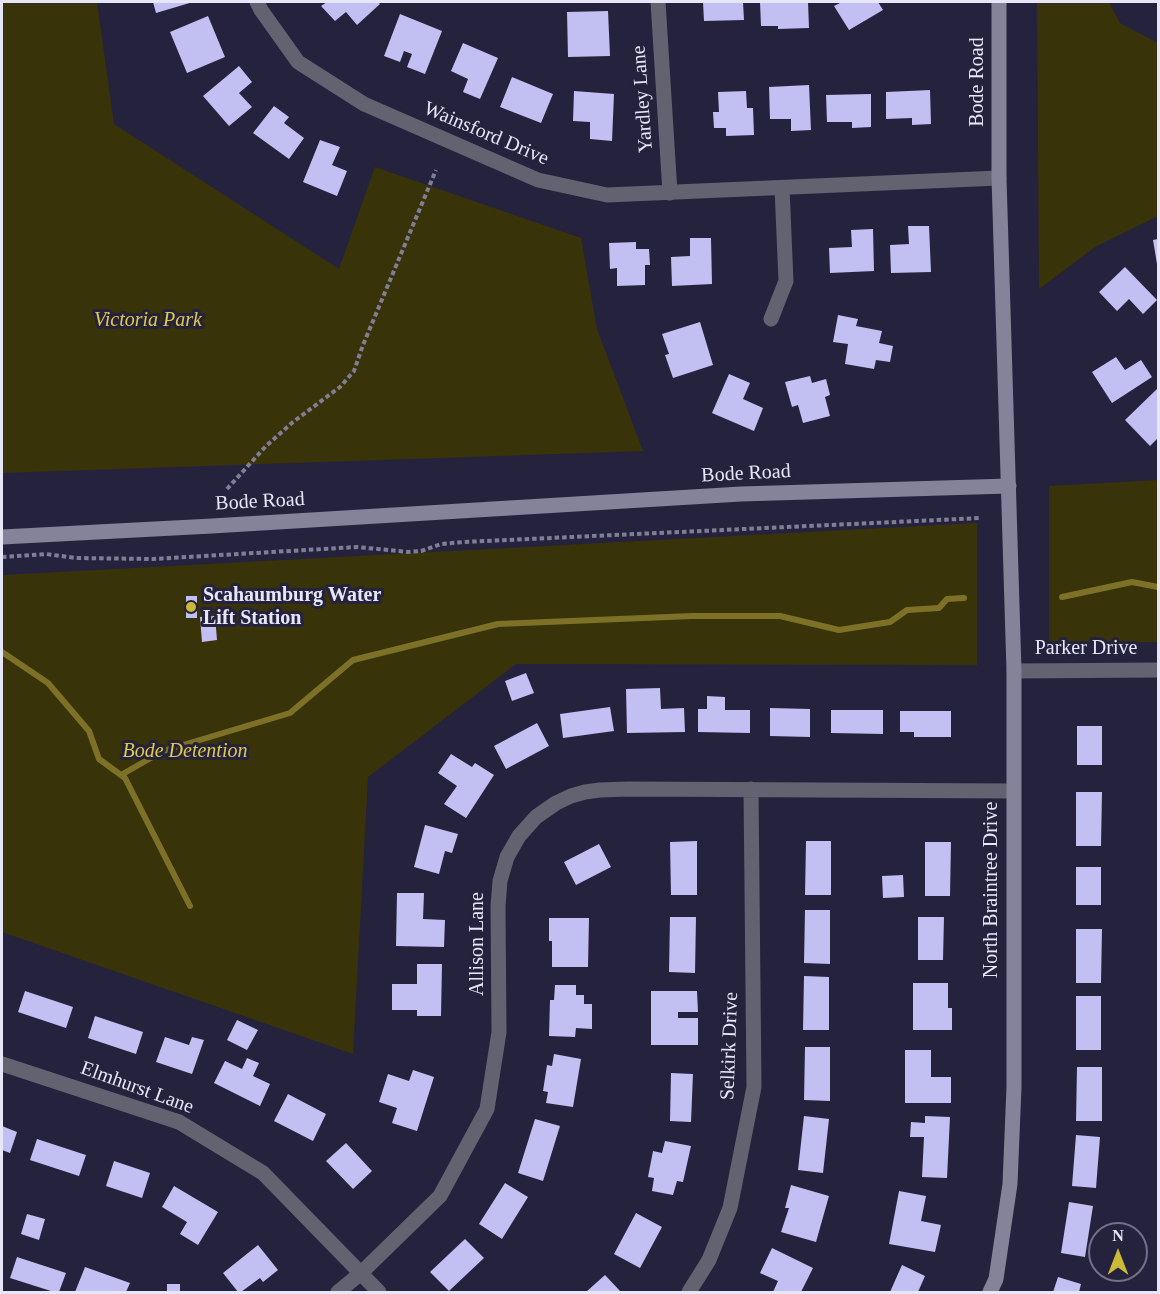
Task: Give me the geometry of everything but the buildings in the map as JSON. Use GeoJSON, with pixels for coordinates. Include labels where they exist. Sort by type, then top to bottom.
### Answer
{"type":"FeatureCollection","features":[{"type":"Feature","properties":{"kind":"street","name":"Wainsford Drive"},"geometry":{"type":"LineString","coordinates":[[257,2],[298,62],[364,104],[538,180],[607,195],[999,178]]}},
{"type":"Feature","properties":{"kind":"street","name":"Yardley Lane"},"geometry":{"type":"LineString","coordinates":[[658,2],[670,193]]}},
{"type":"Feature","properties":{"kind":"street","name":"Bode Road"},"geometry":{"type":"LineString","coordinates":[[2,537],[741,494],[1009,486],[999,178],[999,2]]}},
{"type":"Feature","properties":{"kind":"street"},"geometry":{"type":"LineString","coordinates":[[771,319],[786,281],[782,188]]}},
{"type":"Feature","properties":{"kind":"street","name":"North Braintree Drive"},"geometry":{"type":"LineString","coordinates":[[990,1293],[996,1279],[1010,1184],[1014,1087],[1014,671],[1009,486]]}},
{"type":"Feature","properties":{"kind":"street","name":"Parker Drive"},"geometry":{"type":"LineString","coordinates":[[1014,671],[1158,670]]}},
{"type":"Feature","properties":{"kind":"street","name":"Allison Lane"},"geometry":{"type":"LineString","coordinates":[[338,1293],[441,1196],[487,1109],[499,1032],[498,906],[500,881],[507,857],[519,836],[536,817],[571,796],[585,792],[628,789],[1013,791]]}},
{"type":"Feature","properties":{"kind":"street","name":"Selkirk Drive"},"geometry":{"type":"LineString","coordinates":[[689,1293],[709,1260],[730,1208],[754,1087],[750,789]]}},
{"type":"Feature","properties":{"kind":"street","name":"Elmhurst Lane"},"geometry":{"type":"LineString","coordinates":[[2,1064],[179,1122],[263,1173],[379,1293]]}},
{"type":"Feature","properties":{"kind":"path"},"geometry":{"type":"LineString","coordinates":[[227,489],[266,447],[293,422],[340,387],[354,371],[436,170]]}},
{"type":"Feature","properties":{"kind":"path"},"geometry":{"type":"LineString","coordinates":[[2,557],[46,554],[76,558],[153,559],[357,547],[408,552],[421,551],[441,544],[464,542],[981,518]]}},
{"type":"Feature","properties":{"kind":"green space","name":"Victoria Park"},"geometry":{"type":"Polygon","coordinates":[[[2,2],[97,2],[114,124],[339,269],[375,167],[581,238],[597,329],[643,451],[2,473],[2,2]]]}},
{"type":"Feature","properties":{"kind":"green space"},"geometry":{"type":"Polygon","coordinates":[[[1037,2],[1109,2],[1120,23],[1158,43],[1158,216],[1095,247],[1039,289],[1037,2]]]}},
{"type":"Feature","properties":{"kind":"green space"},"geometry":{"type":"Polygon","coordinates":[[[1158,480],[1158,642],[1049,643],[1049,486],[1158,480]]]}},
{"type":"Feature","properties":{"kind":"green space","name":"Bode Detention"},"geometry":{"type":"Polygon","coordinates":[[[977,523],[977,665],[516,664],[368,777],[353,1054],[2,932],[2,575],[977,523]]]}},
{"type":"Feature","properties":{"kind":"waterway"},"geometry":{"type":"LineString","coordinates":[[1062,597],[1132,582],[1158,587]]}},
{"type":"Feature","properties":{"kind":"waterway"},"geometry":{"type":"LineString","coordinates":[[121,775],[163,751],[290,713],[353,660],[498,624],[692,616],[780,616],[839,630],[890,622],[907,610],[939,608],[947,599],[964,598]]}},
{"type":"Feature","properties":{"kind":"waterway"},"geometry":{"type":"LineString","coordinates":[[2,652],[48,683],[89,731],[99,759],[125,778],[190,906]]}},
{"type":"Feature","properties":{"kind":"place","name":"Scahaumburg Water Lift Station"},"geometry":{"type":"Point","coordinates":[191,607]}}]}
